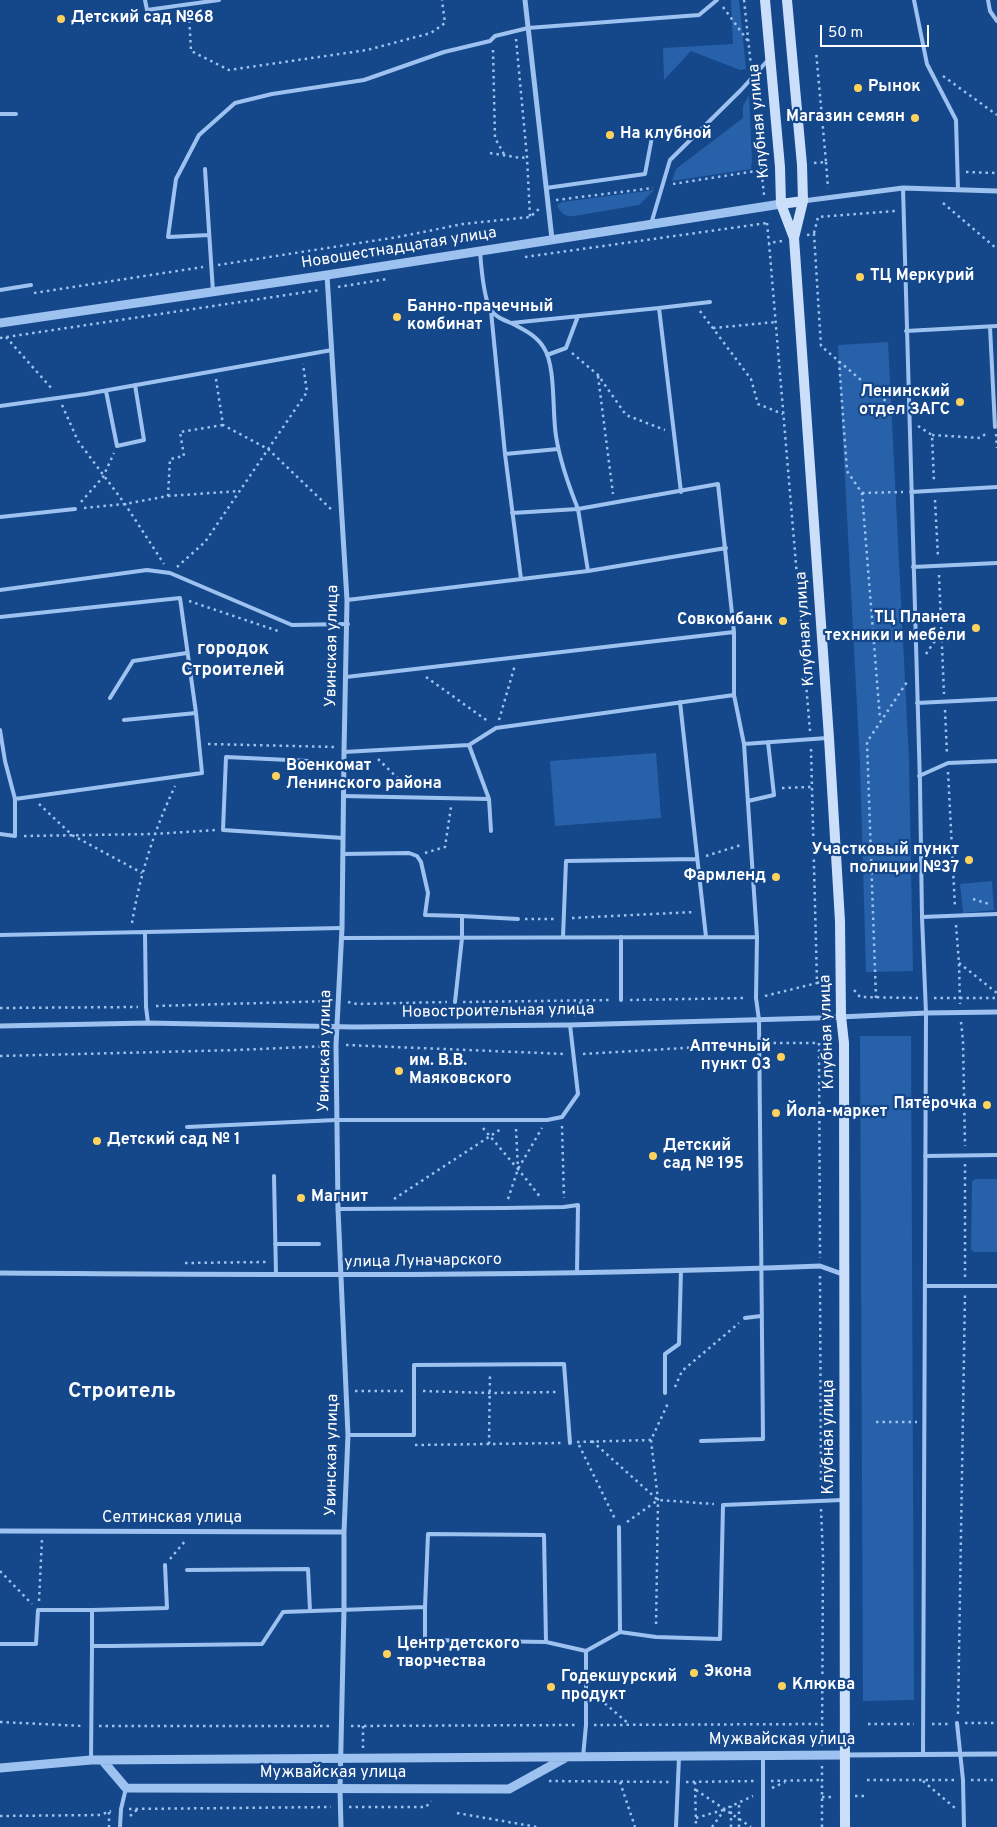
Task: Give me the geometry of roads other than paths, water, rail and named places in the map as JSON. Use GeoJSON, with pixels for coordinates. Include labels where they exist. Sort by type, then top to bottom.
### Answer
{"type":"FeatureCollection","features":[{"type":"Feature","properties":{"kind":"main road","name":"Клубная улица"},"geometry":{"type":"LineString","coordinates":[[765,0],[780,167],[781,204],[794,238],[840,921],[841,1016],[844,1043],[845,1827]]}},
{"type":"Feature","properties":{"kind":"main road","name":"Клубная улица"},"geometry":{"type":"LineString","coordinates":[[787,0],[802,165],[803,201],[794,238]]}},
{"type":"Feature","properties":{"kind":"main road","name":"Новошестнадцатая улица"},"geometry":{"type":"LineString","coordinates":[[781,204],[803,201]]}},
{"type":"Feature","properties":{"kind":"street"},"geometry":{"type":"LineString","coordinates":[[525,0],[552,240]]}},
{"type":"Feature","properties":{"kind":"street"},"geometry":{"type":"LineString","coordinates":[[803,201],[903,188],[997,192]]}},
{"type":"Feature","properties":{"kind":"street","name":"Новошестнадцатая улица"},"geometry":{"type":"LineString","coordinates":[[0,323],[480,252],[781,204]]}},
{"type":"Feature","properties":{"kind":"street","name":"Увинская улица"},"geometry":{"type":"LineString","coordinates":[[327,275],[348,600],[343,796],[342,938],[336,1026],[338,1209],[348,1435],[344,1532],[341,1827]]}},
{"type":"Feature","properties":{"kind":"street","name":"Новостроительная улица"},"geometry":{"type":"LineString","coordinates":[[0,1026],[148,1023],[336,1026],[570,1024],[997,1012]]}},
{"type":"Feature","properties":{"kind":"street","name":"улица Луначарского"},"geometry":{"type":"LineString","coordinates":[[0,1274],[341,1275],[577,1273],[820,1266],[845,1275]]}},
{"type":"Feature","properties":{"kind":"street","name":"Селтинская улица"},"geometry":{"type":"LineString","coordinates":[[0,1531],[344,1532]]}},
{"type":"Feature","properties":{"kind":"street","name":"Мужвайская улица"},"geometry":{"type":"LineString","coordinates":[[0,1768],[91,1760],[997,1754]]}},
{"type":"Feature","properties":{"kind":"street","name":"Мужвайская улица"},"geometry":{"type":"LineString","coordinates":[[126,1788],[509,1789],[567,1757]]}},
{"type":"Feature","properties":{"kind":"street"},"geometry":{"type":"LineString","coordinates":[[103,1760],[126,1788]]}},
{"type":"Feature","properties":{"kind":"lane"},"geometry":{"type":"LineString","coordinates":[[145,0],[147,10],[219,0]]}},
{"type":"Feature","properties":{"kind":"lane"},"geometry":{"type":"LineString","coordinates":[[209,235],[168,237],[176,179],[199,134],[235,103],[272,94],[364,80],[444,52],[490,41],[495,36],[528,28],[699,15],[718,0]]}},
{"type":"Feature","properties":{"kind":"lane"},"geometry":{"type":"LineString","coordinates":[[914,0],[928,64],[956,120],[958,190]]}},
{"type":"Feature","properties":{"kind":"lane"},"geometry":{"type":"LineString","coordinates":[[988,0],[990,11],[997,21]]}},
{"type":"Feature","properties":{"kind":"lane"},"geometry":{"type":"LineString","coordinates":[[651,224],[670,160],[770,58]]}},
{"type":"Feature","properties":{"kind":"lane"},"geometry":{"type":"LineString","coordinates":[[0,114],[16,114]]}},
{"type":"Feature","properties":{"kind":"lane"},"geometry":{"type":"LineString","coordinates":[[546,188],[645,174],[652,137]]}},
{"type":"Feature","properties":{"kind":"lane"},"geometry":{"type":"LineString","coordinates":[[205,169],[213,292]]}},
{"type":"Feature","properties":{"kind":"lane"},"geometry":{"type":"LineString","coordinates":[[903,188],[926,1013],[922,1754]]}},
{"type":"Feature","properties":{"kind":"lane"},"geometry":{"type":"LineString","coordinates":[[480,252],[487,300],[491,311],[505,454],[521,579]]}},
{"type":"Feature","properties":{"kind":"lane"},"geometry":{"type":"LineString","coordinates":[[0,290],[31,286]]}},
{"type":"Feature","properties":{"kind":"lane"},"geometry":{"type":"LineString","coordinates":[[511,323],[710,302]]}},
{"type":"Feature","properties":{"kind":"lane"},"geometry":{"type":"LineString","coordinates":[[659,308],[681,492]]}},
{"type":"Feature","properties":{"kind":"lane"},"geometry":{"type":"LineString","coordinates":[[491,311],[498,317],[536,337],[545,350],[550,366],[555,435],[562,470],[578,509],[588,571]]}},
{"type":"Feature","properties":{"kind":"lane"},"geometry":{"type":"LineString","coordinates":[[547,356],[566,348],[578,316]]}},
{"type":"Feature","properties":{"kind":"lane"},"geometry":{"type":"LineString","coordinates":[[906,331],[997,326]]}},
{"type":"Feature","properties":{"kind":"lane"},"geometry":{"type":"LineString","coordinates":[[990,327],[996,427]]}},
{"type":"Feature","properties":{"kind":"lane"},"geometry":{"type":"LineString","coordinates":[[0,406],[106,391],[332,350]]}},
{"type":"Feature","properties":{"kind":"lane"},"geometry":{"type":"LineString","coordinates":[[106,391],[117,446],[144,440],[134,386]]}},
{"type":"Feature","properties":{"kind":"lane"},"geometry":{"type":"LineString","coordinates":[[505,454],[558,449]]}},
{"type":"Feature","properties":{"kind":"lane"},"geometry":{"type":"LineString","coordinates":[[512,513],[578,509],[718,484],[734,632],[734,695],[744,744],[757,937],[756,998],[758,1020],[763,1439],[702,1440]]}},
{"type":"Feature","properties":{"kind":"lane"},"geometry":{"type":"LineString","coordinates":[[911,492],[997,487]]}},
{"type":"Feature","properties":{"kind":"lane"},"geometry":{"type":"LineString","coordinates":[[0,517],[75,509]]}},
{"type":"Feature","properties":{"kind":"lane"},"geometry":{"type":"LineString","coordinates":[[348,600],[588,571],[726,548]]}},
{"type":"Feature","properties":{"kind":"lane"},"geometry":{"type":"LineString","coordinates":[[913,567],[997,563]]}},
{"type":"Feature","properties":{"kind":"lane"},"geometry":{"type":"LineString","coordinates":[[0,590],[147,570],[170,573],[292,625],[348,624]]}},
{"type":"Feature","properties":{"kind":"lane"},"geometry":{"type":"LineString","coordinates":[[0,617],[180,598],[202,772],[15,799]]}},
{"type":"Feature","properties":{"kind":"lane"},"geometry":{"type":"LineString","coordinates":[[346,677],[734,632]]}},
{"type":"Feature","properties":{"kind":"lane"},"geometry":{"type":"LineString","coordinates":[[110,698],[133,661],[187,653]]}},
{"type":"Feature","properties":{"kind":"lane"},"geometry":{"type":"LineString","coordinates":[[344,750],[370,751],[469,745],[496,728],[734,695]]}},
{"type":"Feature","properties":{"kind":"lane"},"geometry":{"type":"LineString","coordinates":[[917,703],[997,699]]}},
{"type":"Feature","properties":{"kind":"lane"},"geometry":{"type":"LineString","coordinates":[[680,702],[706,937]]}},
{"type":"Feature","properties":{"kind":"lane"},"geometry":{"type":"LineString","coordinates":[[124,720],[196,713]]}},
{"type":"Feature","properties":{"kind":"lane"},"geometry":{"type":"LineString","coordinates":[[0,730],[5,761],[15,799],[15,836],[0,834]]}},
{"type":"Feature","properties":{"kind":"lane"},"geometry":{"type":"LineString","coordinates":[[744,744],[829,738]]}},
{"type":"Feature","properties":{"kind":"lane"},"geometry":{"type":"LineString","coordinates":[[748,801],[774,795],[768,742]]}},
{"type":"Feature","properties":{"kind":"lane"},"geometry":{"type":"LineString","coordinates":[[469,745],[489,799],[491,831]]}},
{"type":"Feature","properties":{"kind":"lane"},"geometry":{"type":"LineString","coordinates":[[309,760],[226,757],[223,830],[343,838]]}},
{"type":"Feature","properties":{"kind":"lane"},"geometry":{"type":"LineString","coordinates":[[0,762],[5,761]]}},
{"type":"Feature","properties":{"kind":"lane"},"geometry":{"type":"LineString","coordinates":[[919,776],[948,763],[997,761]]}},
{"type":"Feature","properties":{"kind":"lane"},"geometry":{"type":"LineString","coordinates":[[343,796],[489,799]]}},
{"type":"Feature","properties":{"kind":"lane"},"geometry":{"type":"LineString","coordinates":[[343,854],[409,852],[417,856],[421,862],[428,893],[425,915],[518,919]]}},
{"type":"Feature","properties":{"kind":"lane"},"geometry":{"type":"LineString","coordinates":[[563,937],[566,862],[698,859]]}},
{"type":"Feature","properties":{"kind":"lane"},"geometry":{"type":"LineString","coordinates":[[922,917],[997,914]]}},
{"type":"Feature","properties":{"kind":"lane"},"geometry":{"type":"LineString","coordinates":[[455,1002],[462,938],[462,916]]}},
{"type":"Feature","properties":{"kind":"lane"},"geometry":{"type":"LineString","coordinates":[[0,935],[342,928]]}},
{"type":"Feature","properties":{"kind":"lane"},"geometry":{"type":"LineString","coordinates":[[145,933],[148,1023]]}},
{"type":"Feature","properties":{"kind":"lane"},"geometry":{"type":"LineString","coordinates":[[620,1000],[621,937]]}},
{"type":"Feature","properties":{"kind":"lane"},"geometry":{"type":"LineString","coordinates":[[342,938],[757,937]]}},
{"type":"Feature","properties":{"kind":"lane"},"geometry":{"type":"LineString","coordinates":[[187,1127],[336,1120],[516,1121],[547,1120],[562,1117],[578,1094],[570,1024]]}},
{"type":"Feature","properties":{"kind":"lane"},"geometry":{"type":"LineString","coordinates":[[925,1156],[997,1155]]}},
{"type":"Feature","properties":{"kind":"lane"},"geometry":{"type":"LineString","coordinates":[[274,1176],[276,1275]]}},
{"type":"Feature","properties":{"kind":"lane"},"geometry":{"type":"LineString","coordinates":[[338,1209],[505,1208],[578,1205],[577,1273]]}},
{"type":"Feature","properties":{"kind":"lane"},"geometry":{"type":"LineString","coordinates":[[275,1244],[319,1244]]}},
{"type":"Feature","properties":{"kind":"lane"},"geometry":{"type":"LineString","coordinates":[[665,1393],[665,1354],[679,1344],[681,1270]]}},
{"type":"Feature","properties":{"kind":"lane"},"geometry":{"type":"LineString","coordinates":[[926,1286],[997,1286]]}},
{"type":"Feature","properties":{"kind":"lane"},"geometry":{"type":"LineString","coordinates":[[745,1318],[761,1316]]}},
{"type":"Feature","properties":{"kind":"lane"},"geometry":{"type":"LineString","coordinates":[[348,1435],[414,1434],[414,1365],[564,1364],[570,1443]]}},
{"type":"Feature","properties":{"kind":"lane"},"geometry":{"type":"LineString","coordinates":[[546,1642],[544,1535],[428,1534],[425,1640],[546,1642],[586,1651],[620,1632],[656,1637],[720,1639],[723,1505],[845,1500]]}},
{"type":"Feature","properties":{"kind":"lane"},"geometry":{"type":"LineString","coordinates":[[619,1527],[620,1632]]}},
{"type":"Feature","properties":{"kind":"lane"},"geometry":{"type":"LineString","coordinates":[[0,1644],[36,1644],[38,1610],[167,1608],[165,1565]]}},
{"type":"Feature","properties":{"kind":"lane"},"geometry":{"type":"LineString","coordinates":[[186,1570],[308,1570],[310,1611]]}},
{"type":"Feature","properties":{"kind":"lane"},"geometry":{"type":"LineString","coordinates":[[92,1646],[262,1644],[283,1612],[425,1607]]}},
{"type":"Feature","properties":{"kind":"lane"},"geometry":{"type":"LineString","coordinates":[[91,1760],[92,1610]]}},
{"type":"Feature","properties":{"kind":"lane"},"geometry":{"type":"LineString","coordinates":[[583,1757],[586,1725],[586,1651]]}},
{"type":"Feature","properties":{"kind":"lane"},"geometry":{"type":"LineString","coordinates":[[958,1723],[963,1780],[964,1827]]}},
{"type":"Feature","properties":{"kind":"lane"},"geometry":{"type":"LineString","coordinates":[[676,1827],[679,1756]]}},
{"type":"Feature","properties":{"kind":"lane"},"geometry":{"type":"LineString","coordinates":[[763,1756],[763,1827]]}},
{"type":"Feature","properties":{"kind":"lane"},"geometry":{"type":"LineString","coordinates":[[120,1827],[121,1809],[126,1788]]}},
{"type":"Feature","properties":{"kind":"place","name":"Детский сад №68"},"geometry":{"type":"Point","coordinates":[61,19]}},
{"type":"Feature","properties":{"kind":"place","name":"Рынок"},"geometry":{"type":"Point","coordinates":[858,88]}},
{"type":"Feature","properties":{"kind":"place","name":"Магазин семян"},"geometry":{"type":"Point","coordinates":[915,118]}},
{"type":"Feature","properties":{"kind":"place","name":"На клубной"},"geometry":{"type":"Point","coordinates":[610,135]}},
{"type":"Feature","properties":{"kind":"place","name":"ТЦ Меркурий"},"geometry":{"type":"Point","coordinates":[860,277]}},
{"type":"Feature","properties":{"kind":"place","name":"Банно-прачечный комбинат"},"geometry":{"type":"Point","coordinates":[397,317]}},
{"type":"Feature","properties":{"kind":"place","name":"Ленинский отдел ЗАГС"},"geometry":{"type":"Point","coordinates":[960,402]}},
{"type":"Feature","properties":{"kind":"place","name":"Совкомбанк"},"geometry":{"type":"Point","coordinates":[783,621]}},
{"type":"Feature","properties":{"kind":"place","name":"ТЦ Планета техники и мебели"},"geometry":{"type":"Point","coordinates":[976,628]}},
{"type":"Feature","properties":{"kind":"place","name":"Военкомат Ленинского района"},"geometry":{"type":"Point","coordinates":[276,776]}},
{"type":"Feature","properties":{"kind":"place","name":"Участковый пункт полиции №37"},"geometry":{"type":"Point","coordinates":[969,860]}},
{"type":"Feature","properties":{"kind":"place","name":"Фармленд"},"geometry":{"type":"Point","coordinates":[776,877]}},
{"type":"Feature","properties":{"kind":"place","name":"Аптечный пункт 03"},"geometry":{"type":"Point","coordinates":[781,1057]}},
{"type":"Feature","properties":{"kind":"place","name":"им. В.В. Маяковского"},"geometry":{"type":"Point","coordinates":[399,1071]}},
{"type":"Feature","properties":{"kind":"place","name":"Пятёрочка"},"geometry":{"type":"Point","coordinates":[987,1105]}},
{"type":"Feature","properties":{"kind":"place","name":"Йола-маркет"},"geometry":{"type":"Point","coordinates":[776,1113]}},
{"type":"Feature","properties":{"kind":"place","name":"Детский сад № 1"},"geometry":{"type":"Point","coordinates":[97,1141]}},
{"type":"Feature","properties":{"kind":"place","name":"Детский сад № 195"},"geometry":{"type":"Point","coordinates":[653,1156]}},
{"type":"Feature","properties":{"kind":"place","name":"Магнит"},"geometry":{"type":"Point","coordinates":[301,1198]}},
{"type":"Feature","properties":{"kind":"place","name":"Центр детского творчества"},"geometry":{"type":"Point","coordinates":[387,1654]}},
{"type":"Feature","properties":{"kind":"place","name":"Экона"},"geometry":{"type":"Point","coordinates":[694,1673]}},
{"type":"Feature","properties":{"kind":"place","name":"Клюква"},"geometry":{"type":"Point","coordinates":[782,1686]}},
{"type":"Feature","properties":{"kind":"place","name":"Годекшурский продукт"},"geometry":{"type":"Point","coordinates":[551,1687]}},
{"type":"Feature","properties":{"kind":"district","name":"городок Строителей"},"geometry":{"type":"Point","coordinates":[233,660]}},
{"type":"Feature","properties":{"kind":"district","name":"Строитель"},"geometry":{"type":"Point","coordinates":[122,1393]}}]}
